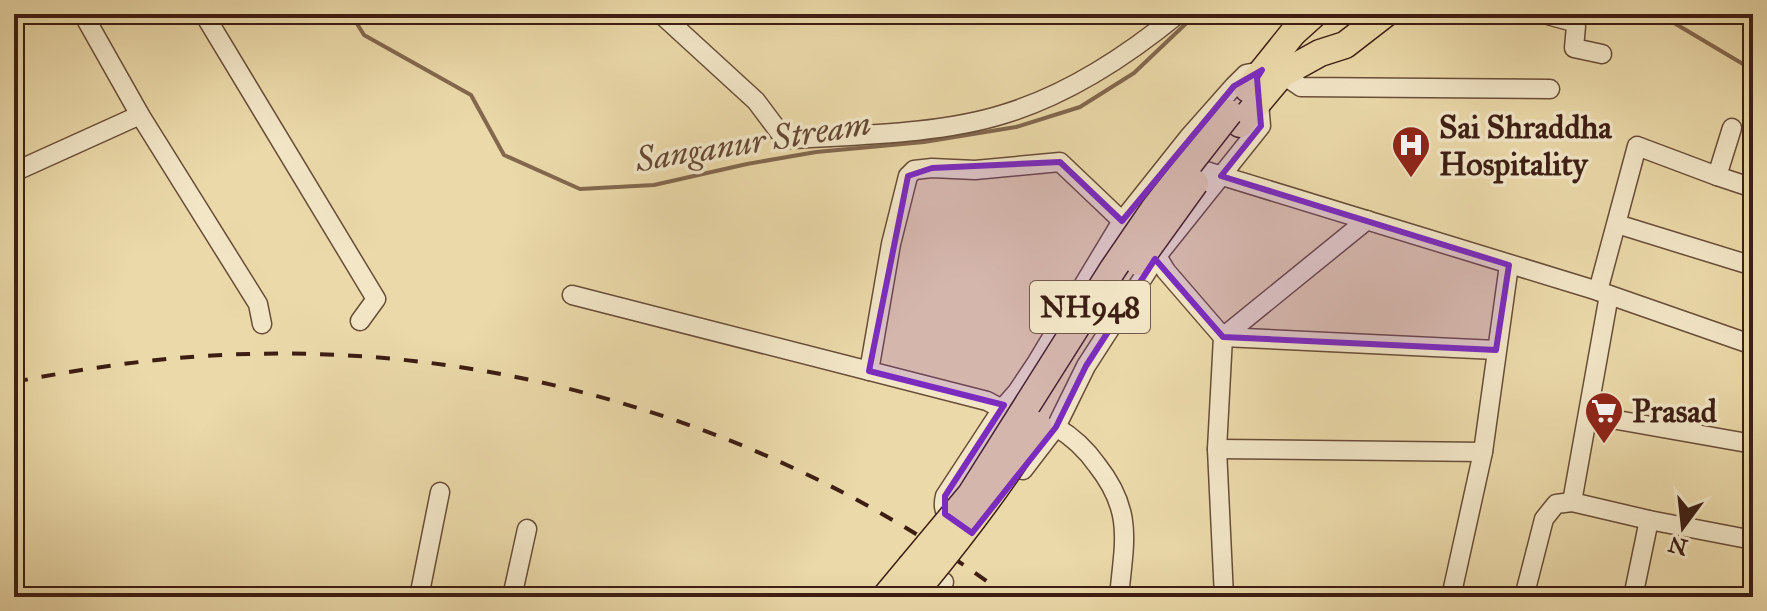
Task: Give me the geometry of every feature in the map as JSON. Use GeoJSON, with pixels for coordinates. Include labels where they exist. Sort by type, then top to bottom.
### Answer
{"type":"FeatureCollection","features":[{"type":"Feature","properties":{"kind":"highway","name":"NH948"},"geometry":{"type":"LineString","coordinates":[[885,597],[971,494],[1154,209],[1272,72],[1345,45],[1358,23],[1385,14]]}},
{"type":"Feature","properties":{"kind":"highway","name":"NH948"},"geometry":{"type":"LineString","coordinates":[[910,597],[974,520],[1011,469],[1139,261],[1235,118],[1259,103],[1293,33],[1312,16]]}},
{"type":"Feature","properties":{"kind":"highway"},"geometry":{"type":"LineString","coordinates":[[1312,16],[1314,38],[1331,50]]}},
{"type":"Feature","properties":{"kind":"street"},"geometry":{"type":"LineString","coordinates":[[83,14],[140,115],[258,304],[262,324]]}},
{"type":"Feature","properties":{"kind":"street"},"geometry":{"type":"LineString","coordinates":[[204,14],[376,299],[360,321]]}},
{"type":"Feature","properties":{"kind":"street"},"geometry":{"type":"LineString","coordinates":[[661,14],[756,101],[783,137],[792,139],[959,124],[1003,115],[1050,97],[1094,72],[1178,14]]}},
{"type":"Feature","properties":{"kind":"street"},"geometry":{"type":"LineString","coordinates":[[1544,14],[1573,22],[1576,26],[1574,48],[1602,54]]}},
{"type":"Feature","properties":{"kind":"street"},"geometry":{"type":"LineString","coordinates":[[1259,103],[1261,126],[1157,256],[1086,366],[1056,427],[979,530],[972,533],[945,514],[942,508],[945,496],[1037,362],[1122,221],[1246,74],[1272,72],[1301,87],[1550,89]]}},
{"type":"Feature","properties":{"kind":"street"},"geometry":{"type":"LineString","coordinates":[[14,172],[140,115]]}},
{"type":"Feature","properties":{"kind":"street"},"geometry":{"type":"LineString","coordinates":[[1717,176],[1732,128]]}},
{"type":"Feature","properties":{"kind":"street"},"geometry":{"type":"LineString","coordinates":[[1572,502],[1589,415],[1603,293],[1637,146],[1753,188]]}},
{"type":"Feature","properties":{"kind":"street"},"geometry":{"type":"LineString","coordinates":[[1171,160],[1603,293],[1753,345]]}},
{"type":"Feature","properties":{"kind":"street"},"geometry":{"type":"LineString","coordinates":[[869,371],[891,244],[908,176],[914,170],[975,170],[1060,162],[1122,221]]}},
{"type":"Feature","properties":{"kind":"street"},"geometry":{"type":"LineString","coordinates":[[1223,337],[1367,220]]}},
{"type":"Feature","properties":{"kind":"street"},"geometry":{"type":"LineString","coordinates":[[1617,224],[1753,266]]}},
{"type":"Feature","properties":{"kind":"street"},"geometry":{"type":"LineString","coordinates":[[1157,256],[1166,271],[1223,337],[1217,449],[1224,597]]}},
{"type":"Feature","properties":{"kind":"street"},"geometry":{"type":"LineString","coordinates":[[1451,597],[1483,452],[1509,265]]}},
{"type":"Feature","properties":{"kind":"street"},"geometry":{"type":"LineString","coordinates":[[572,295],[987,401],[1002,409]]}},
{"type":"Feature","properties":{"kind":"street"},"geometry":{"type":"LineString","coordinates":[[1223,337],[1496,350]]}},
{"type":"Feature","properties":{"kind":"street"},"geometry":{"type":"LineString","coordinates":[[1589,415],[1753,444]]}},
{"type":"Feature","properties":{"kind":"street"},"geometry":{"type":"LineString","coordinates":[[1056,427],[1074,437],[1114,487],[1124,520],[1119,597]]}},
{"type":"Feature","properties":{"kind":"street"},"geometry":{"type":"LineString","coordinates":[[1217,449],[1483,452]]}},
{"type":"Feature","properties":{"kind":"street"},"geometry":{"type":"LineString","coordinates":[[419,597],[440,492]]}},
{"type":"Feature","properties":{"kind":"street"},"geometry":{"type":"LineString","coordinates":[[1524,597],[1544,519],[1556,504],[1572,502],[1753,540]]}},
{"type":"Feature","properties":{"kind":"street"},"geometry":{"type":"LineString","coordinates":[[1633,597],[1649,520]]}},
{"type":"Feature","properties":{"kind":"street"},"geometry":{"type":"LineString","coordinates":[[512,597],[527,529]]}},
{"type":"Feature","properties":{"kind":"street"},"geometry":{"type":"LineString","coordinates":[[931,597],[944,582]]}},
{"type":"Feature","properties":{"kind":"highlighted area"},"geometry":{"type":"Polygon","coordinates":[[[1262,70],[1257,78],[1261,126],[1221,176],[1509,265],[1496,350],[1223,337],[1155,259],[1086,366],[1056,427],[972,533],[945,514],[945,496],[1004,405],[869,371],[908,176],[932,168],[1060,162],[1122,221],[1234,86],[1262,70]]]}},
{"type":"Feature","properties":{"kind":"waterway","name":"Sanganur Stream"},"geometry":{"type":"LineString","coordinates":[[351,14],[364,35],[471,95],[504,155],[580,189],[654,185],[816,152],[924,142],[1016,127],[1080,107],[1134,73],[1196,14]]}},
{"type":"Feature","properties":{"kind":"waterway","name":"Sanganur Stream"},"geometry":{"type":"LineString","coordinates":[[1659,14],[1753,70]]}},
{"type":"Feature","properties":{"kind":"railway"},"geometry":{"type":"LineString","coordinates":[[14,382],[130,363],[248,354],[349,355],[450,366],[550,384],[649,411],[744,446],[837,489],[925,539],[1008,597]]}},
{"type":"Feature","properties":{"kind":"place","name":"Sai Shraddha Hospitality"},"geometry":{"type":"Point","coordinates":[1411,179]}},
{"type":"Feature","properties":{"kind":"place","name":"Prasad"},"geometry":{"type":"Point","coordinates":[1604,445]}}]}
